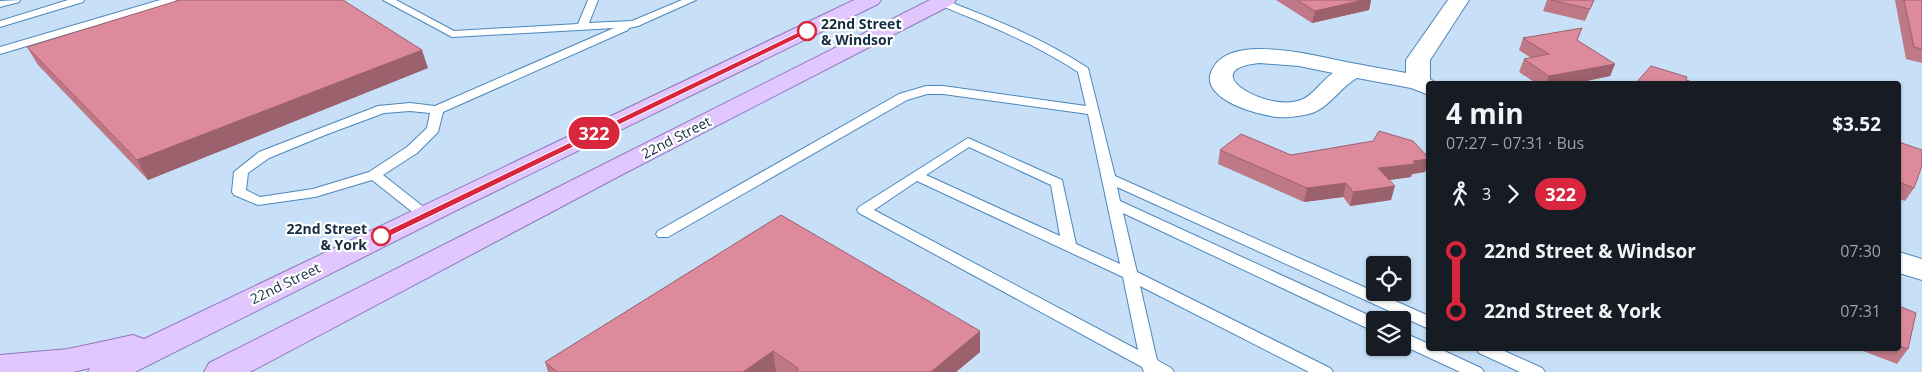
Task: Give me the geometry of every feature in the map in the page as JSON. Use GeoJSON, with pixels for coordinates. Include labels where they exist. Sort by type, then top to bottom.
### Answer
{"type":"FeatureCollection","features":[{"type":"Feature","properties":{"kind":"main road","name":"22nd Street"},"geometry":{"type":"LineString","coordinates":[[105,372],[871,0]]}},
{"type":"Feature","properties":{"kind":"main road","name":"22nd Street"},"geometry":{"type":"LineString","coordinates":[[221,372],[941,1]]}},
{"type":"Feature","properties":{"kind":"main road"},"geometry":{"type":"LineString","coordinates":[[0,367],[68,361],[171,339]]}},
{"type":"Feature","properties":{"kind":"street"},"geometry":{"type":"LineString","coordinates":[[1355,70],[1340,79],[1311,105],[1289,110],[1263,106],[1238,97],[1222,86],[1220,76],[1223,67],[1233,61],[1251,57],[1281,57],[1355,70],[1423,85],[1418,60],[1459,0]]}},
{"type":"Feature","properties":{"kind":"street"},"geometry":{"type":"LineString","coordinates":[[1901,263],[1922,270]]}},
{"type":"Feature","properties":{"kind":"lane"},"geometry":{"type":"LineString","coordinates":[[0,4],[15,0]]}},
{"type":"Feature","properties":{"kind":"lane"},"geometry":{"type":"LineString","coordinates":[[0,24],[79,0]]}},
{"type":"Feature","properties":{"kind":"lane"},"geometry":{"type":"LineString","coordinates":[[0,51],[171,0]]}},
{"type":"Feature","properties":{"kind":"lane"},"geometry":{"type":"LineString","coordinates":[[388,0],[452,34],[634,24]]}},
{"type":"Feature","properties":{"kind":"lane"},"geometry":{"type":"LineString","coordinates":[[582,27],[593,0]]}},
{"type":"Feature","properties":{"kind":"lane"},"geometry":{"type":"LineString","coordinates":[[437,110],[433,129],[412,150],[374,175],[315,193],[258,201],[239,192],[241,172],[264,156],[320,132],[382,109],[410,107],[437,110],[691,0]]}},
{"type":"Feature","properties":{"kind":"lane"},"geometry":{"type":"LineString","coordinates":[[941,1],[1009,29],[1051,49],[1084,70],[1150,368]]}},
{"type":"Feature","properties":{"kind":"lane"},"geometry":{"type":"LineString","coordinates":[[663,234],[903,97],[926,90],[952,91],[1093,111]]}},
{"type":"Feature","properties":{"kind":"lane"},"geometry":{"type":"LineString","coordinates":[[1069,245],[1057,184],[968,142],[864,210],[1150,368],[1165,372]]}},
{"type":"Feature","properties":{"kind":"lane"},"geometry":{"type":"LineString","coordinates":[[374,175],[425,215]]}},
{"type":"Feature","properties":{"kind":"lane"},"geometry":{"type":"LineString","coordinates":[[917,176],[1069,245],[1324,372]]}},
{"type":"Feature","properties":{"kind":"lane"},"geometry":{"type":"LineString","coordinates":[[1108,178],[1426,322]]}},
{"type":"Feature","properties":{"kind":"lane"},"geometry":{"type":"LineString","coordinates":[[1114,203],[1366,321]]}},
{"type":"Feature","properties":{"kind":"lane"},"geometry":{"type":"LineString","coordinates":[[1411,342],[1426,349]]}},
{"type":"Feature","properties":{"kind":"lane"},"geometry":{"type":"LineString","coordinates":[[1430,351],[1475,372]]}},
{"type":"Feature","properties":{"kind":"lane"},"geometry":{"type":"LineString","coordinates":[[1489,351],[1536,372]]}},
{"type":"Feature","properties":{"kind":"building"},"geometry":{"type":"Polygon","coordinates":[[[180,0],[343,0],[422,50],[137,160],[27,47],[180,0]]]}},
{"type":"Feature","properties":{"kind":"building"},"geometry":{"type":"Polygon","coordinates":[[[1297,0],[1363,0],[1315,11],[1297,0]]]}},
{"type":"Feature","properties":{"kind":"building"},"geometry":{"type":"Polygon","coordinates":[[[1551,0],[1594,0],[1590,9],[1551,0]]]}},
{"type":"Feature","properties":{"kind":"building"},"geometry":{"type":"Polygon","coordinates":[[[1904,0],[1922,0],[1922,49],[1914,47],[1904,0]]]}},
{"type":"Feature","properties":{"kind":"building"},"geometry":{"type":"Polygon","coordinates":[[[1582,28],[1577,40],[1615,64],[1549,76],[1524,59],[1549,54],[1523,38],[1582,28]]]}},
{"type":"Feature","properties":{"kind":"building"},"geometry":{"type":"Polygon","coordinates":[[[1651,66],[1687,77],[1686,80],[1689,81],[1638,81],[1651,66]]]}},
{"type":"Feature","properties":{"kind":"building"},"geometry":{"type":"Polygon","coordinates":[[[1379,131],[1413,141],[1426,155],[1426,159],[1413,161],[1415,164],[1378,168],[1395,186],[1353,192],[1346,183],[1307,188],[1220,150],[1241,134],[1291,155],[1373,141],[1379,131]]]}},
{"type":"Feature","properties":{"kind":"building"},"geometry":{"type":"Polygon","coordinates":[[[1901,143],[1922,150],[1922,166],[1914,188],[1901,183],[1901,143]]]}},
{"type":"Feature","properties":{"kind":"building"},"geometry":{"type":"Polygon","coordinates":[[[781,215],[980,331],[931,372],[797,372],[798,368],[773,351],[743,372],[557,372],[545,362],[781,215]]]}},
{"type":"Feature","properties":{"kind":"building"},"geometry":{"type":"Polygon","coordinates":[[[1901,307],[1916,313],[1908,349],[1901,347],[1901,307]]]}},
{"type":"Feature","properties":{"kind":"bus line","name":"322"},"geometry":{"type":"LineString","coordinates":[[381,236],[807,31]]}},
{"type":"Feature","properties":{"kind":"place","name":"22nd Street & Windsor"},"geometry":{"type":"Point","coordinates":[807,31]}},
{"type":"Feature","properties":{"kind":"place","name":"22nd Street & York"},"geometry":{"type":"Point","coordinates":[381,236]}}]}
